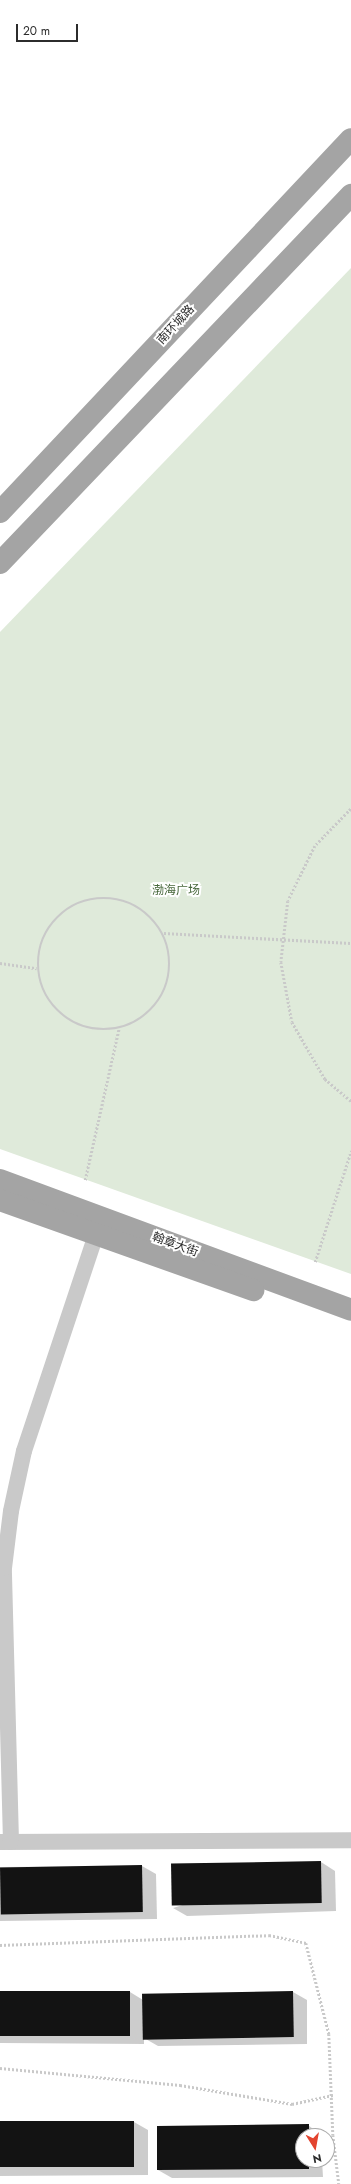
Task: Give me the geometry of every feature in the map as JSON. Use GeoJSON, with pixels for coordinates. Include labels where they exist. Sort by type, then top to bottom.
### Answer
{"type":"FeatureCollection","features":[{"type":"Feature","properties":{"kind":"main road","name":"南环城路"},"geometry":{"type":"LineString","coordinates":[[0,512],[351,139]]}},
{"type":"Feature","properties":{"kind":"main road"},"geometry":{"type":"LineString","coordinates":[[0,563],[351,195]]}},
{"type":"Feature","properties":{"kind":"main road","name":"翰章大街"},"geometry":{"type":"LineString","coordinates":[[0,1180],[351,1310]]}},
{"type":"Feature","properties":{"kind":"main road","name":"翰章大街"},"geometry":{"type":"LineString","coordinates":[[0,1200],[351,1325]]}},
{"type":"Feature","properties":{"kind":"main road"},"geometry":{"type":"LineString","coordinates":[[326,1301],[351,1302]]}},
{"type":"Feature","properties":{"kind":"street"},"geometry":{"type":"LineString","coordinates":[[96,1234],[24,1451],[10,1511],[4,1568],[5,1842],[351,1840]]}},
{"type":"Feature","properties":{"kind":"path"},"geometry":{"type":"LineString","coordinates":[[351,809],[315,846],[288,901],[281,962],[292,1022],[325,1079],[351,1101]]}},
{"type":"Feature","properties":{"kind":"path"},"geometry":{"type":"LineString","coordinates":[[109,897],[131,902],[150,915],[164,932],[171,960],[164,994],[151,1012],[133,1024],[119,1028],[91,1029],[71,1022],[54,1008],[42,990],[37,968],[40,945],[50,925],[66,909],[86,899],[109,897]]}},
{"type":"Feature","properties":{"kind":"path"},"geometry":{"type":"LineString","coordinates":[[164,932],[283,941],[351,943]]}},
{"type":"Feature","properties":{"kind":"path"},"geometry":{"type":"LineString","coordinates":[[0,963],[37,968]]}},
{"type":"Feature","properties":{"kind":"path"},"geometry":{"type":"LineString","coordinates":[[85,1180],[119,1028]]}},
{"type":"Feature","properties":{"kind":"path"},"geometry":{"type":"LineString","coordinates":[[315,1262],[351,1151]]}},
{"type":"Feature","properties":{"kind":"path"},"geometry":{"type":"LineString","coordinates":[[0,1945],[269,1935],[306,1943],[329,2034],[333,2095],[333,2135],[339,2184]]}},
{"type":"Feature","properties":{"kind":"path"},"geometry":{"type":"LineString","coordinates":[[0,2068],[180,2085],[292,2104],[333,2095]]}},
{"type":"Feature","properties":{"kind":"green space","name":"渤海广场"},"geometry":{"type":"Polygon","coordinates":[[[351,268],[351,1274],[0,1149],[0,632],[351,268]]]}},
{"type":"Feature","properties":{"kind":"building"},"geometry":{"type":"Polygon","coordinates":[[[321,1861],[322,1903],[172,1906],[171,1864],[321,1861]]]}},
{"type":"Feature","properties":{"kind":"building"},"geometry":{"type":"Polygon","coordinates":[[[142,1865],[143,1912],[1,1914],[0,1867],[142,1865]]]}},
{"type":"Feature","properties":{"kind":"building"},"geometry":{"type":"Polygon","coordinates":[[[0,1991],[130,1991],[130,2036],[0,2036],[0,1991]]]}},
{"type":"Feature","properties":{"kind":"building"},"geometry":{"type":"Polygon","coordinates":[[[293,1991],[294,2037],[143,2040],[142,1994],[293,1991]]]}},
{"type":"Feature","properties":{"kind":"building"},"geometry":{"type":"Polygon","coordinates":[[[0,2121],[134,2121],[134,2167],[0,2167],[0,2121]]]}},
{"type":"Feature","properties":{"kind":"building"},"geometry":{"type":"Polygon","coordinates":[[[309,2124],[309,2128],[295,2128],[295,2168],[309,2169],[157,2170],[157,2126],[309,2124]]]}}]}
